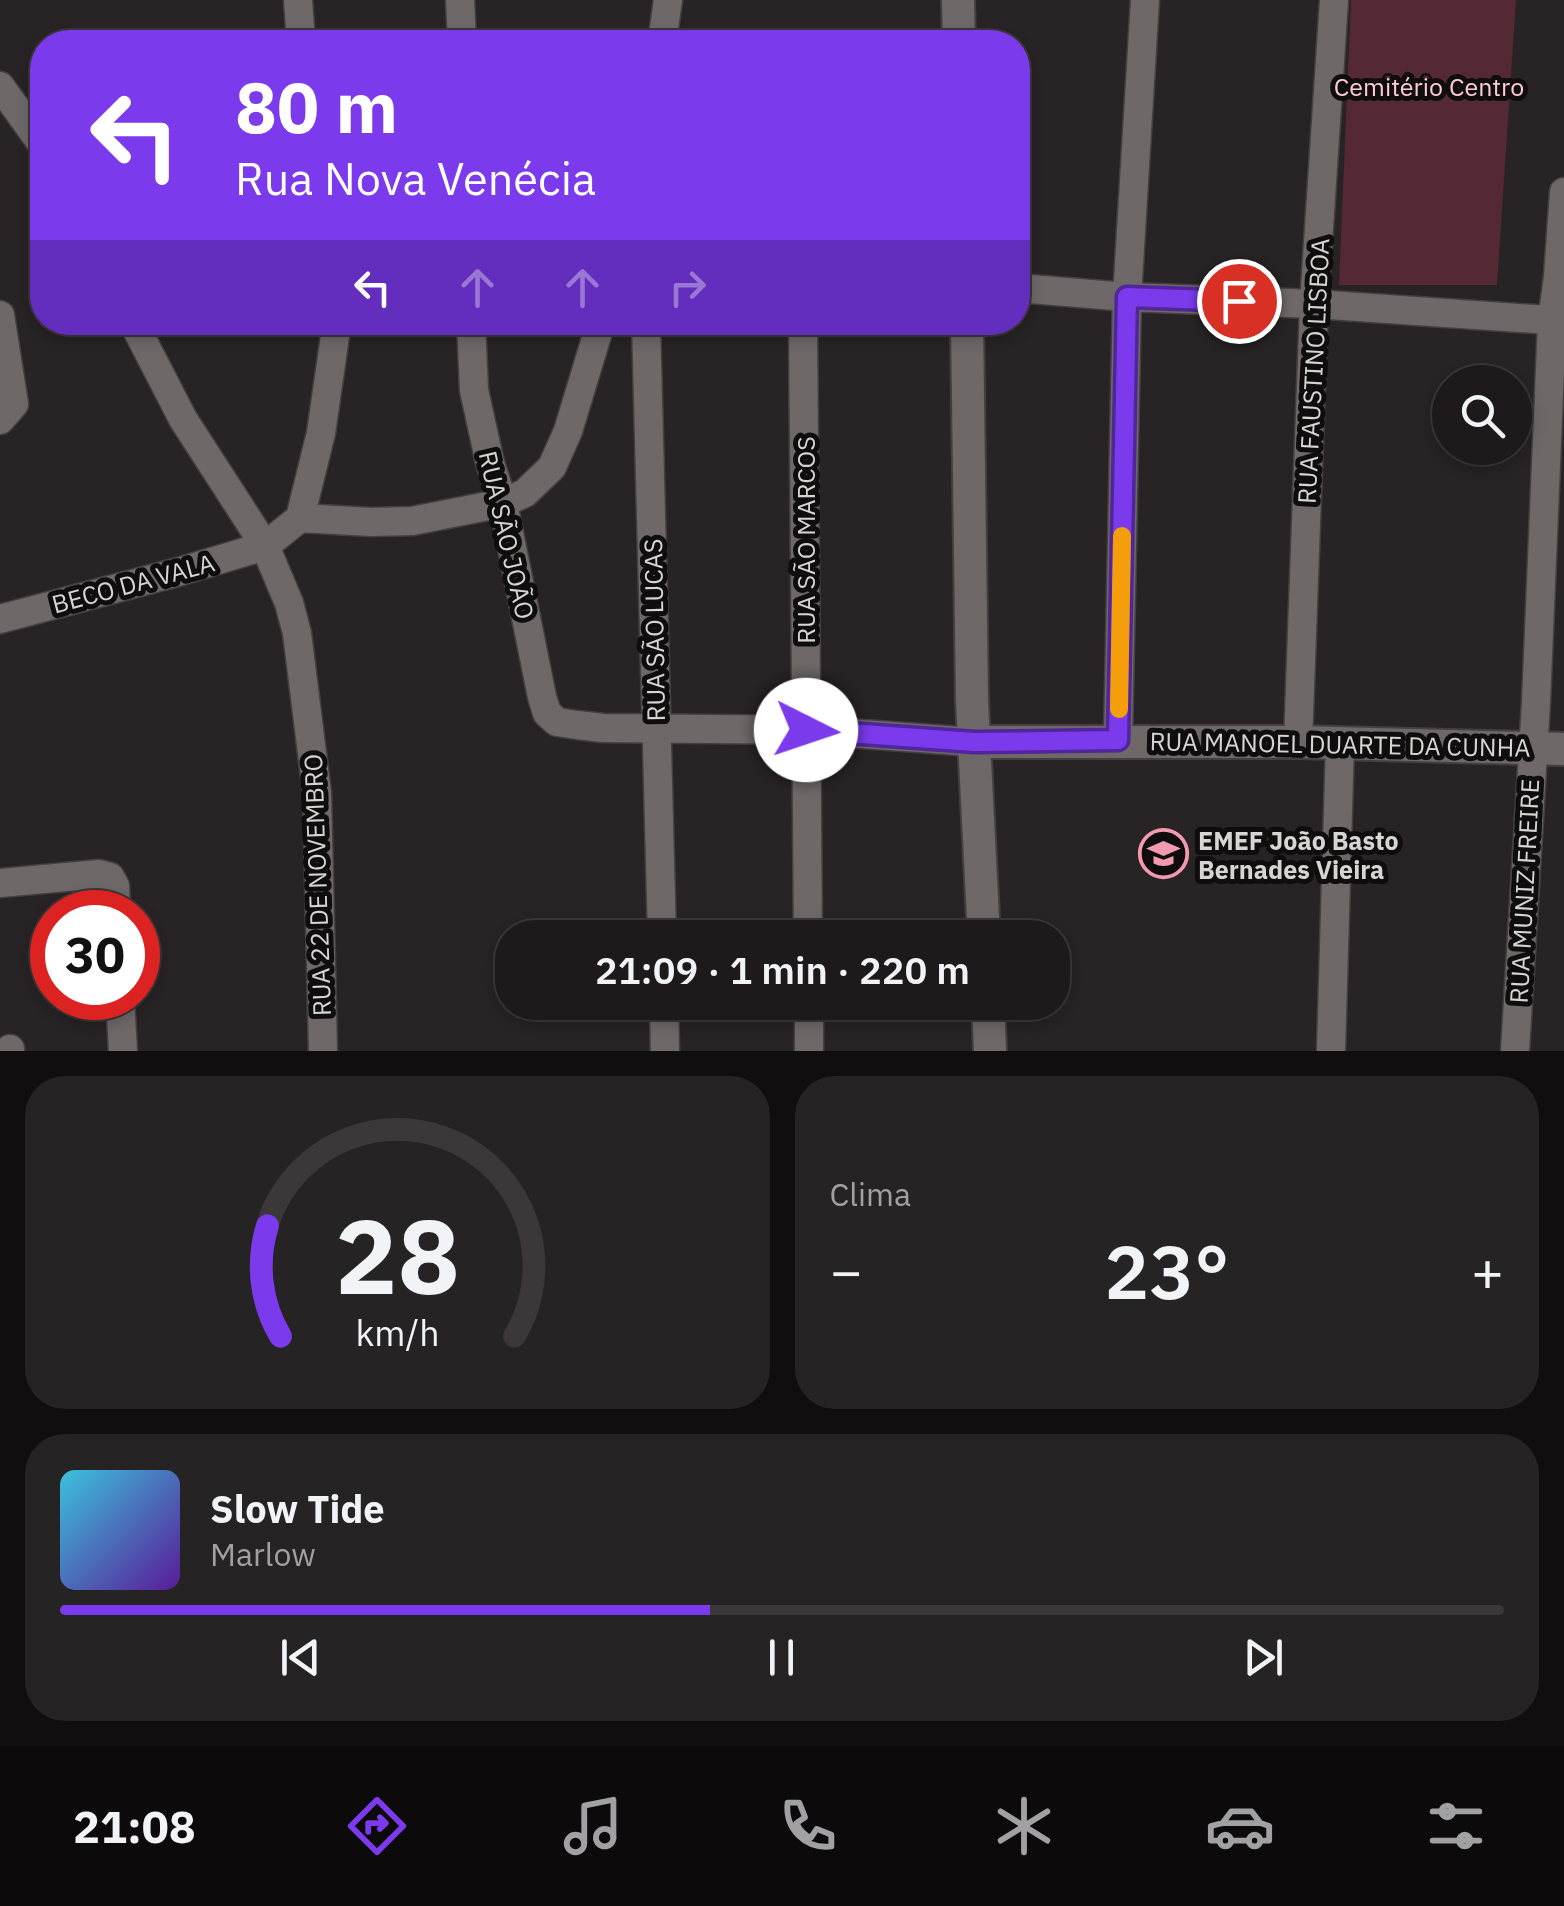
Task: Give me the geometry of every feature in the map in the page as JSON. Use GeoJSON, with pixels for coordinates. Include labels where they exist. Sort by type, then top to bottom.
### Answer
{"type":"FeatureCollection","features":[{"type":"Feature","properties":{"kind":"street"},"geometry":{"type":"LineString","coordinates":[[298,0],[300,30]]}},
{"type":"Feature","properties":{"kind":"street"},"geometry":{"type":"LineString","coordinates":[[460,0],[461,30]]}},
{"type":"Feature","properties":{"kind":"street"},"geometry":{"type":"LineString","coordinates":[[664,30],[668,0]]}},
{"type":"Feature","properties":{"kind":"street"},"geometry":{"type":"LineString","coordinates":[[958,0],[959,30]]}},
{"type":"Feature","properties":{"kind":"street"},"geometry":{"type":"LineString","coordinates":[[1118,740],[1127,297],[1145,0]]}},
{"type":"Feature","properties":{"kind":"street","name":"RUA FAUSTINO LISBOA"},"geometry":{"type":"LineString","coordinates":[[1298,742],[1314,304],[1334,0]]}},
{"type":"Feature","properties":{"kind":"street"},"geometry":{"type":"LineString","coordinates":[[0,86],[30,127]]}},
{"type":"Feature","properties":{"kind":"street","name":"RUA MUNIZ FREIRE"},"geometry":{"type":"LineString","coordinates":[[1515,1051],[1548,748],[1558,277],[1564,192]]}},
{"type":"Feature","properties":{"kind":"street"},"geometry":{"type":"LineString","coordinates":[[1030,289],[1558,321]]}},
{"type":"Feature","properties":{"kind":"street"},"geometry":{"type":"LineString","coordinates":[[0,315],[14,404],[0,420]]}},
{"type":"Feature","properties":{"kind":"street","name":"RUA 22 DE NOVEMBRO"},"geometry":{"type":"LineString","coordinates":[[140,335],[183,419],[265,546],[297,633],[315,776],[323,1051]]}},
{"type":"Feature","properties":{"kind":"street"},"geometry":{"type":"LineString","coordinates":[[265,546],[300,518],[321,434],[335,335]]}},
{"type":"Feature","properties":{"kind":"street","name":"RUA SÃO JOÃO"},"geometry":{"type":"LineString","coordinates":[[471,335],[474,390],[503,503],[542,698],[547,714],[557,722],[577,725]]}},
{"type":"Feature","properties":{"kind":"street"},"geometry":{"type":"LineString","coordinates":[[300,518],[412,521],[503,503],[525,492],[552,467],[568,431],[597,335]]}},
{"type":"Feature","properties":{"kind":"street","name":"RUA SÃO LUCAS"},"geometry":{"type":"LineString","coordinates":[[646,335],[661,920]]}},
{"type":"Feature","properties":{"kind":"street","name":"RUA SÃO MARCOS"},"geometry":{"type":"LineString","coordinates":[[803,335],[808,920]]}},
{"type":"Feature","properties":{"kind":"street"},"geometry":{"type":"LineString","coordinates":[[968,335],[974,742],[983,920]]}},
{"type":"Feature","properties":{"kind":"street","name":"BECO DA VALA"},"geometry":{"type":"LineString","coordinates":[[0,619],[265,546]]}},
{"type":"Feature","properties":{"kind":"street","name":"RUA MANOEL DUARTE DA CUNHA"},"geometry":{"type":"LineString","coordinates":[[577,725],[806,730],[974,742],[1340,742],[1548,748]]}},
{"type":"Feature","properties":{"kind":"street"},"geometry":{"type":"LineString","coordinates":[[1330,1051],[1340,742]]}},
{"type":"Feature","properties":{"kind":"street"},"geometry":{"type":"LineString","coordinates":[[0,883],[99,874],[110,877],[115,890]]}},
{"type":"Feature","properties":{"kind":"street"},"geometry":{"type":"LineString","coordinates":[[121,1020],[123,1046]]}},
{"type":"Feature","properties":{"kind":"street"},"geometry":{"type":"LineString","coordinates":[[665,1020],[666,1051]]}},
{"type":"Feature","properties":{"kind":"street"},"geometry":{"type":"LineString","coordinates":[[809,1020],[810,1051]]}},
{"type":"Feature","properties":{"kind":"street"},"geometry":{"type":"LineString","coordinates":[[989,1020],[990,1051]]}},
{"type":"Feature","properties":{"kind":"green space","name":"Cemitério Centro"},"geometry":{"type":"Polygon","coordinates":[[[1351,0],[1516,0],[1497,285],[1339,285],[1351,0]]]}},
{"type":"Feature","properties":{"kind":"slow traffic"},"geometry":{"type":"LineString","coordinates":[[1119,709],[1122,536]]}},
{"type":"Feature","properties":{"kind":"place","name":"EMEF João Basto Bernades Vieira"},"geometry":{"type":"Point","coordinates":[1163,854]}},
{"type":"Feature","properties":{"kind":"route"},"geometry":{"type":"LineString","coordinates":[[806,730],[974,742],[1118,740],[1127,297],[1239,301]]}}]}
